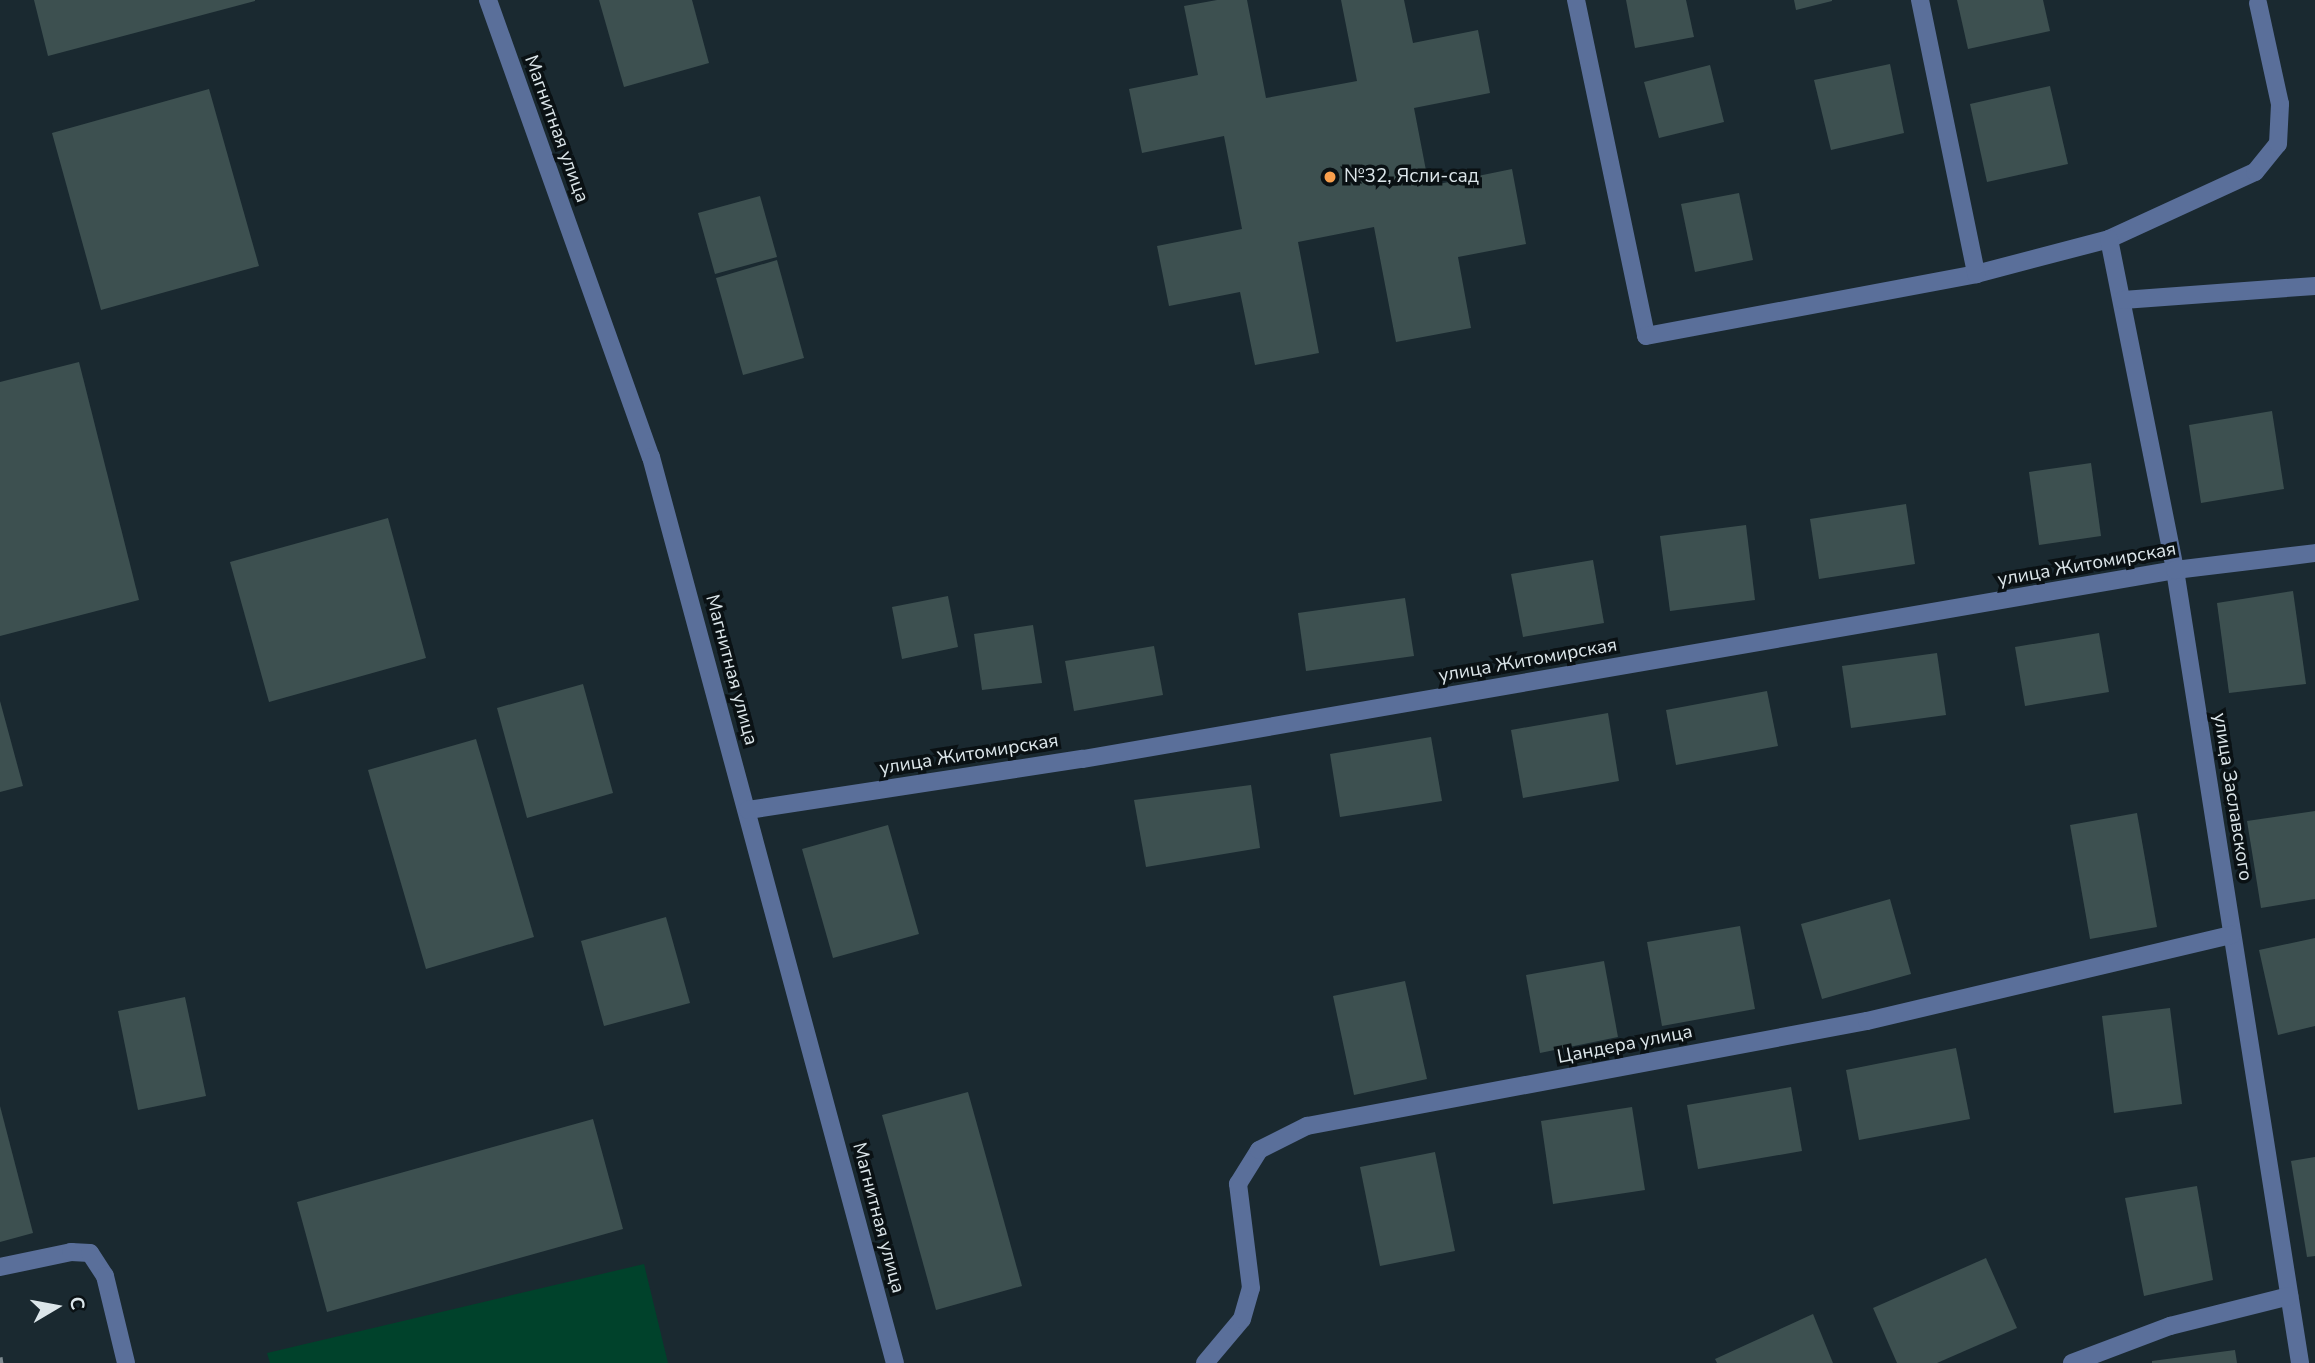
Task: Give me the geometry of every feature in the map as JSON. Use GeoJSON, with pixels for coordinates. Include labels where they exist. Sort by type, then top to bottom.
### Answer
{"type":"FeatureCollection","features":[{"type":"Feature","properties":{"kind":"street","name":"Магнитная улица"},"geometry":{"type":"LineString","coordinates":[[488,0],[651,457],[895,1363]]}},
{"type":"Feature","properties":{"kind":"street"},"geometry":{"type":"LineString","coordinates":[[1576,0],[1646,336],[1976,274],[2109,239],[2255,172],[2278,144],[2280,104],[2258,3]]}},
{"type":"Feature","properties":{"kind":"street"},"geometry":{"type":"LineString","coordinates":[[1920,0],[1976,274]]}},
{"type":"Feature","properties":{"kind":"street","name":"улица Заславского"},"geometry":{"type":"LineString","coordinates":[[2109,239],[2175,570],[2300,1363]]}},
{"type":"Feature","properties":{"kind":"street"},"geometry":{"type":"LineString","coordinates":[[2123,300],[2315,286]]}},
{"type":"Feature","properties":{"kind":"street","name":"улица Житомирская"},"geometry":{"type":"LineString","coordinates":[[748,810],[1097,757],[2175,570],[2315,553]]}},
{"type":"Feature","properties":{"kind":"street","name":"Цандера улица"},"geometry":{"type":"LineString","coordinates":[[1205,1363],[1242,1319],[1251,1288],[1238,1184],[1259,1150],[1283,1136],[1307,1126],[1867,1021],[2232,935]]}},
{"type":"Feature","properties":{"kind":"street"},"geometry":{"type":"LineString","coordinates":[[0,1267],[71,1252],[90,1253],[105,1276],[126,1363]]}},
{"type":"Feature","properties":{"kind":"street"},"geometry":{"type":"LineString","coordinates":[[2072,1363],[2170,1326],[2289,1296]]}},
{"type":"Feature","properties":{"kind":"green space"},"geometry":{"type":"Polygon","coordinates":[[[644,1264],[668,1363],[270,1363],[267,1353],[644,1264]]]}},
{"type":"Feature","properties":{"kind":"building"},"geometry":{"type":"Polygon","coordinates":[[[34,0],[255,0],[255,1],[48,56],[34,0]]]}},
{"type":"Feature","properties":{"kind":"building"},"geometry":{"type":"Polygon","coordinates":[[[599,0],[692,0],[709,63],[624,87],[599,0]]]}},
{"type":"Feature","properties":{"kind":"building","name":"№32, Ясли-сад"},"geometry":{"type":"Polygon","coordinates":[[[1217,0],[1247,0],[1266,98],[1357,81],[1341,0],[1404,0],[1413,43],[1478,30],[1490,93],[1414,108],[1429,186],[1512,169],[1526,244],[1458,257],[1471,328],[1396,342],[1374,227],[1298,242],[1319,353],[1255,365],[1240,292],[1169,306],[1157,246],[1242,229],[1224,136],[1142,153],[1129,89],[1198,75],[1184,6],[1217,0]]]}},
{"type":"Feature","properties":{"kind":"building"},"geometry":{"type":"Polygon","coordinates":[[[1626,0],[1686,0],[1694,37],[1635,48],[1626,0]]]}},
{"type":"Feature","properties":{"kind":"building"},"geometry":{"type":"Polygon","coordinates":[[[1794,0],[1832,0],[1832,1],[1796,10],[1794,0]]]}},
{"type":"Feature","properties":{"kind":"building"},"geometry":{"type":"Polygon","coordinates":[[[1957,0],[2043,0],[2050,31],[1968,49],[1957,0]]]}},
{"type":"Feature","properties":{"kind":"building"},"geometry":{"type":"Polygon","coordinates":[[[1890,64],[1904,133],[1831,150],[1814,80],[1890,64]]]}},
{"type":"Feature","properties":{"kind":"building"},"geometry":{"type":"Polygon","coordinates":[[[1710,65],[1724,122],[1659,138],[1644,82],[1710,65]]]}},
{"type":"Feature","properties":{"kind":"building"},"geometry":{"type":"Polygon","coordinates":[[[2050,86],[2068,164],[1987,182],[1970,104],[2050,86]]]}},
{"type":"Feature","properties":{"kind":"building"},"geometry":{"type":"Polygon","coordinates":[[[209,89],[259,266],[101,310],[52,133],[209,89]]]}},
{"type":"Feature","properties":{"kind":"building"},"geometry":{"type":"Polygon","coordinates":[[[1739,193],[1753,260],[1695,272],[1681,204],[1739,193]]]}},
{"type":"Feature","properties":{"kind":"building"},"geometry":{"type":"Polygon","coordinates":[[[760,196],[777,257],[715,274],[698,213],[760,196]]]}},
{"type":"Feature","properties":{"kind":"building"},"geometry":{"type":"Polygon","coordinates":[[[777,260],[804,358],[743,375],[716,278],[777,260]]]}},
{"type":"Feature","properties":{"kind":"building"},"geometry":{"type":"Polygon","coordinates":[[[79,362],[139,600],[0,636],[0,382],[79,362]]]}},
{"type":"Feature","properties":{"kind":"building"},"geometry":{"type":"Polygon","coordinates":[[[2272,411],[2284,489],[2201,503],[2189,425],[2272,411]]]}},
{"type":"Feature","properties":{"kind":"building"},"geometry":{"type":"Polygon","coordinates":[[[2091,463],[2101,536],[2039,545],[2029,472],[2091,463]]]}},
{"type":"Feature","properties":{"kind":"building"},"geometry":{"type":"Polygon","coordinates":[[[1906,504],[1915,564],[1819,579],[1810,519],[1906,504]]]}},
{"type":"Feature","properties":{"kind":"building"},"geometry":{"type":"Polygon","coordinates":[[[388,518],[426,658],[269,702],[230,562],[388,518]]]}},
{"type":"Feature","properties":{"kind":"building"},"geometry":{"type":"Polygon","coordinates":[[[1746,525],[1755,600],[1670,611],[1660,536],[1746,525]]]}},
{"type":"Feature","properties":{"kind":"building"},"geometry":{"type":"Polygon","coordinates":[[[1593,560],[1604,623],[1523,637],[1511,574],[1593,560]]]}},
{"type":"Feature","properties":{"kind":"building"},"geometry":{"type":"Polygon","coordinates":[[[2293,591],[2306,684],[2229,693],[2217,603],[2293,591]]]}},
{"type":"Feature","properties":{"kind":"building"},"geometry":{"type":"Polygon","coordinates":[[[948,596],[958,647],[902,659],[892,607],[948,596]]]}},
{"type":"Feature","properties":{"kind":"building"},"geometry":{"type":"Polygon","coordinates":[[[1405,598],[1414,656],[1306,671],[1298,613],[1405,598]]]}},
{"type":"Feature","properties":{"kind":"building"},"geometry":{"type":"Polygon","coordinates":[[[1033,625],[1042,683],[982,690],[974,634],[1033,625]]]}},
{"type":"Feature","properties":{"kind":"building"},"geometry":{"type":"Polygon","coordinates":[[[2099,633],[2109,692],[2025,706],[2015,647],[2099,633]]]}},
{"type":"Feature","properties":{"kind":"building"},"geometry":{"type":"Polygon","coordinates":[[[1154,646],[1163,695],[1074,711],[1065,661],[1154,646]]]}},
{"type":"Feature","properties":{"kind":"building"},"geometry":{"type":"Polygon","coordinates":[[[1937,653],[1946,715],[1851,728],[1842,666],[1937,653]]]}},
{"type":"Feature","properties":{"kind":"building"},"geometry":{"type":"Polygon","coordinates":[[[583,684],[613,793],[527,818],[497,708],[583,684]]]}},
{"type":"Feature","properties":{"kind":"building"},"geometry":{"type":"Polygon","coordinates":[[[1767,691],[1778,746],[1676,765],[1666,710],[1767,691]]]}},
{"type":"Feature","properties":{"kind":"building"},"geometry":{"type":"Polygon","coordinates":[[[0,701],[23,786],[0,792],[0,701]]]}},
{"type":"Feature","properties":{"kind":"building"},"geometry":{"type":"Polygon","coordinates":[[[1608,713],[1619,781],[1523,798],[1511,730],[1608,713]]]}},
{"type":"Feature","properties":{"kind":"building"},"geometry":{"type":"Polygon","coordinates":[[[1431,737],[1442,801],[1340,817],[1330,754],[1431,737]]]}},
{"type":"Feature","properties":{"kind":"building"},"geometry":{"type":"Polygon","coordinates":[[[476,739],[534,937],[426,969],[368,770],[476,739]]]}},
{"type":"Feature","properties":{"kind":"building"},"geometry":{"type":"Polygon","coordinates":[[[1251,785],[1260,848],[1146,867],[1134,800],[1251,785]]]}},
{"type":"Feature","properties":{"kind":"building"},"geometry":{"type":"Polygon","coordinates":[[[2315,811],[2315,899],[2261,908],[2247,821],[2315,811]]]}},
{"type":"Feature","properties":{"kind":"building"},"geometry":{"type":"Polygon","coordinates":[[[2137,813],[2157,927],[2090,939],[2070,825],[2137,813]]]}},
{"type":"Feature","properties":{"kind":"building"},"geometry":{"type":"Polygon","coordinates":[[[888,825],[919,934],[833,958],[802,849],[888,825]]]}},
{"type":"Feature","properties":{"kind":"building"},"geometry":{"type":"Polygon","coordinates":[[[1890,899],[1911,974],[1822,999],[1801,924],[1890,899]]]}},
{"type":"Feature","properties":{"kind":"building"},"geometry":{"type":"Polygon","coordinates":[[[666,917],[690,1003],[604,1026],[581,941],[666,917]]]}},
{"type":"Feature","properties":{"kind":"building"},"geometry":{"type":"Polygon","coordinates":[[[1740,926],[1755,1009],[1662,1026],[1647,942],[1740,926]]]}},
{"type":"Feature","properties":{"kind":"building"},"geometry":{"type":"Polygon","coordinates":[[[2315,938],[2315,1026],[2278,1035],[2259,950],[2315,938]]]}},
{"type":"Feature","properties":{"kind":"building"},"geometry":{"type":"Polygon","coordinates":[[[1604,961],[1618,1037],[1540,1053],[1526,975],[1604,961]]]}},
{"type":"Feature","properties":{"kind":"building"},"geometry":{"type":"Polygon","coordinates":[[[1405,981],[1427,1079],[1354,1095],[1333,996],[1405,981]]]}},
{"type":"Feature","properties":{"kind":"building"},"geometry":{"type":"Polygon","coordinates":[[[185,997],[206,1096],[138,1110],[118,1011],[185,997]]]}},
{"type":"Feature","properties":{"kind":"building"},"geometry":{"type":"Polygon","coordinates":[[[2170,1008],[2182,1104],[2114,1113],[2102,1016],[2170,1008]]]}},
{"type":"Feature","properties":{"kind":"building"},"geometry":{"type":"Polygon","coordinates":[[[1956,1048],[1970,1119],[1859,1140],[1846,1070],[1956,1048]]]}},
{"type":"Feature","properties":{"kind":"building"},"geometry":{"type":"Polygon","coordinates":[[[1791,1087],[1802,1151],[1698,1169],[1687,1105],[1791,1087]]]}},
{"type":"Feature","properties":{"kind":"building"},"geometry":{"type":"Polygon","coordinates":[[[968,1092],[1022,1286],[936,1310],[882,1115],[968,1092]]]}},
{"type":"Feature","properties":{"kind":"building"},"geometry":{"type":"Polygon","coordinates":[[[0,1106],[33,1233],[0,1242],[0,1106]]]}},
{"type":"Feature","properties":{"kind":"building"},"geometry":{"type":"Polygon","coordinates":[[[1632,1107],[1645,1190],[1553,1204],[1541,1121],[1632,1107]]]}},
{"type":"Feature","properties":{"kind":"building"},"geometry":{"type":"Polygon","coordinates":[[[593,1119],[623,1229],[327,1312],[297,1202],[593,1119]]]}},
{"type":"Feature","properties":{"kind":"building"},"geometry":{"type":"Polygon","coordinates":[[[1435,1152],[1455,1251],[1380,1266],[1360,1167],[1435,1152]]]}},
{"type":"Feature","properties":{"kind":"building"},"geometry":{"type":"Polygon","coordinates":[[[2315,1157],[2315,1256],[2307,1257],[2291,1161],[2315,1157]]]}},
{"type":"Feature","properties":{"kind":"building"},"geometry":{"type":"Polygon","coordinates":[[[2197,1186],[2213,1280],[2144,1296],[2125,1198],[2197,1186]]]}},
{"type":"Feature","properties":{"kind":"building"},"geometry":{"type":"Polygon","coordinates":[[[1986,1258],[2017,1328],[1937,1363],[1897,1363],[1873,1308],[1986,1258]]]}},
{"type":"Feature","properties":{"kind":"building"},"geometry":{"type":"Polygon","coordinates":[[[1813,1314],[1833,1363],[1717,1363],[1715,1359],[1813,1314]]]}},
{"type":"Feature","properties":{"kind":"building"},"geometry":{"type":"Polygon","coordinates":[[[2235,1350],[2237,1363],[2152,1363],[2152,1361],[2235,1350]]]}},
{"type":"Feature","properties":{"kind":"railway"},"geometry":{"type":"LineString","coordinates":[[0,1357],[1,1363]]}},
{"type":"Feature","properties":{"kind":"place","name":"№32, Ясли-сад"},"geometry":{"type":"Point","coordinates":[1330,177]}}]}
